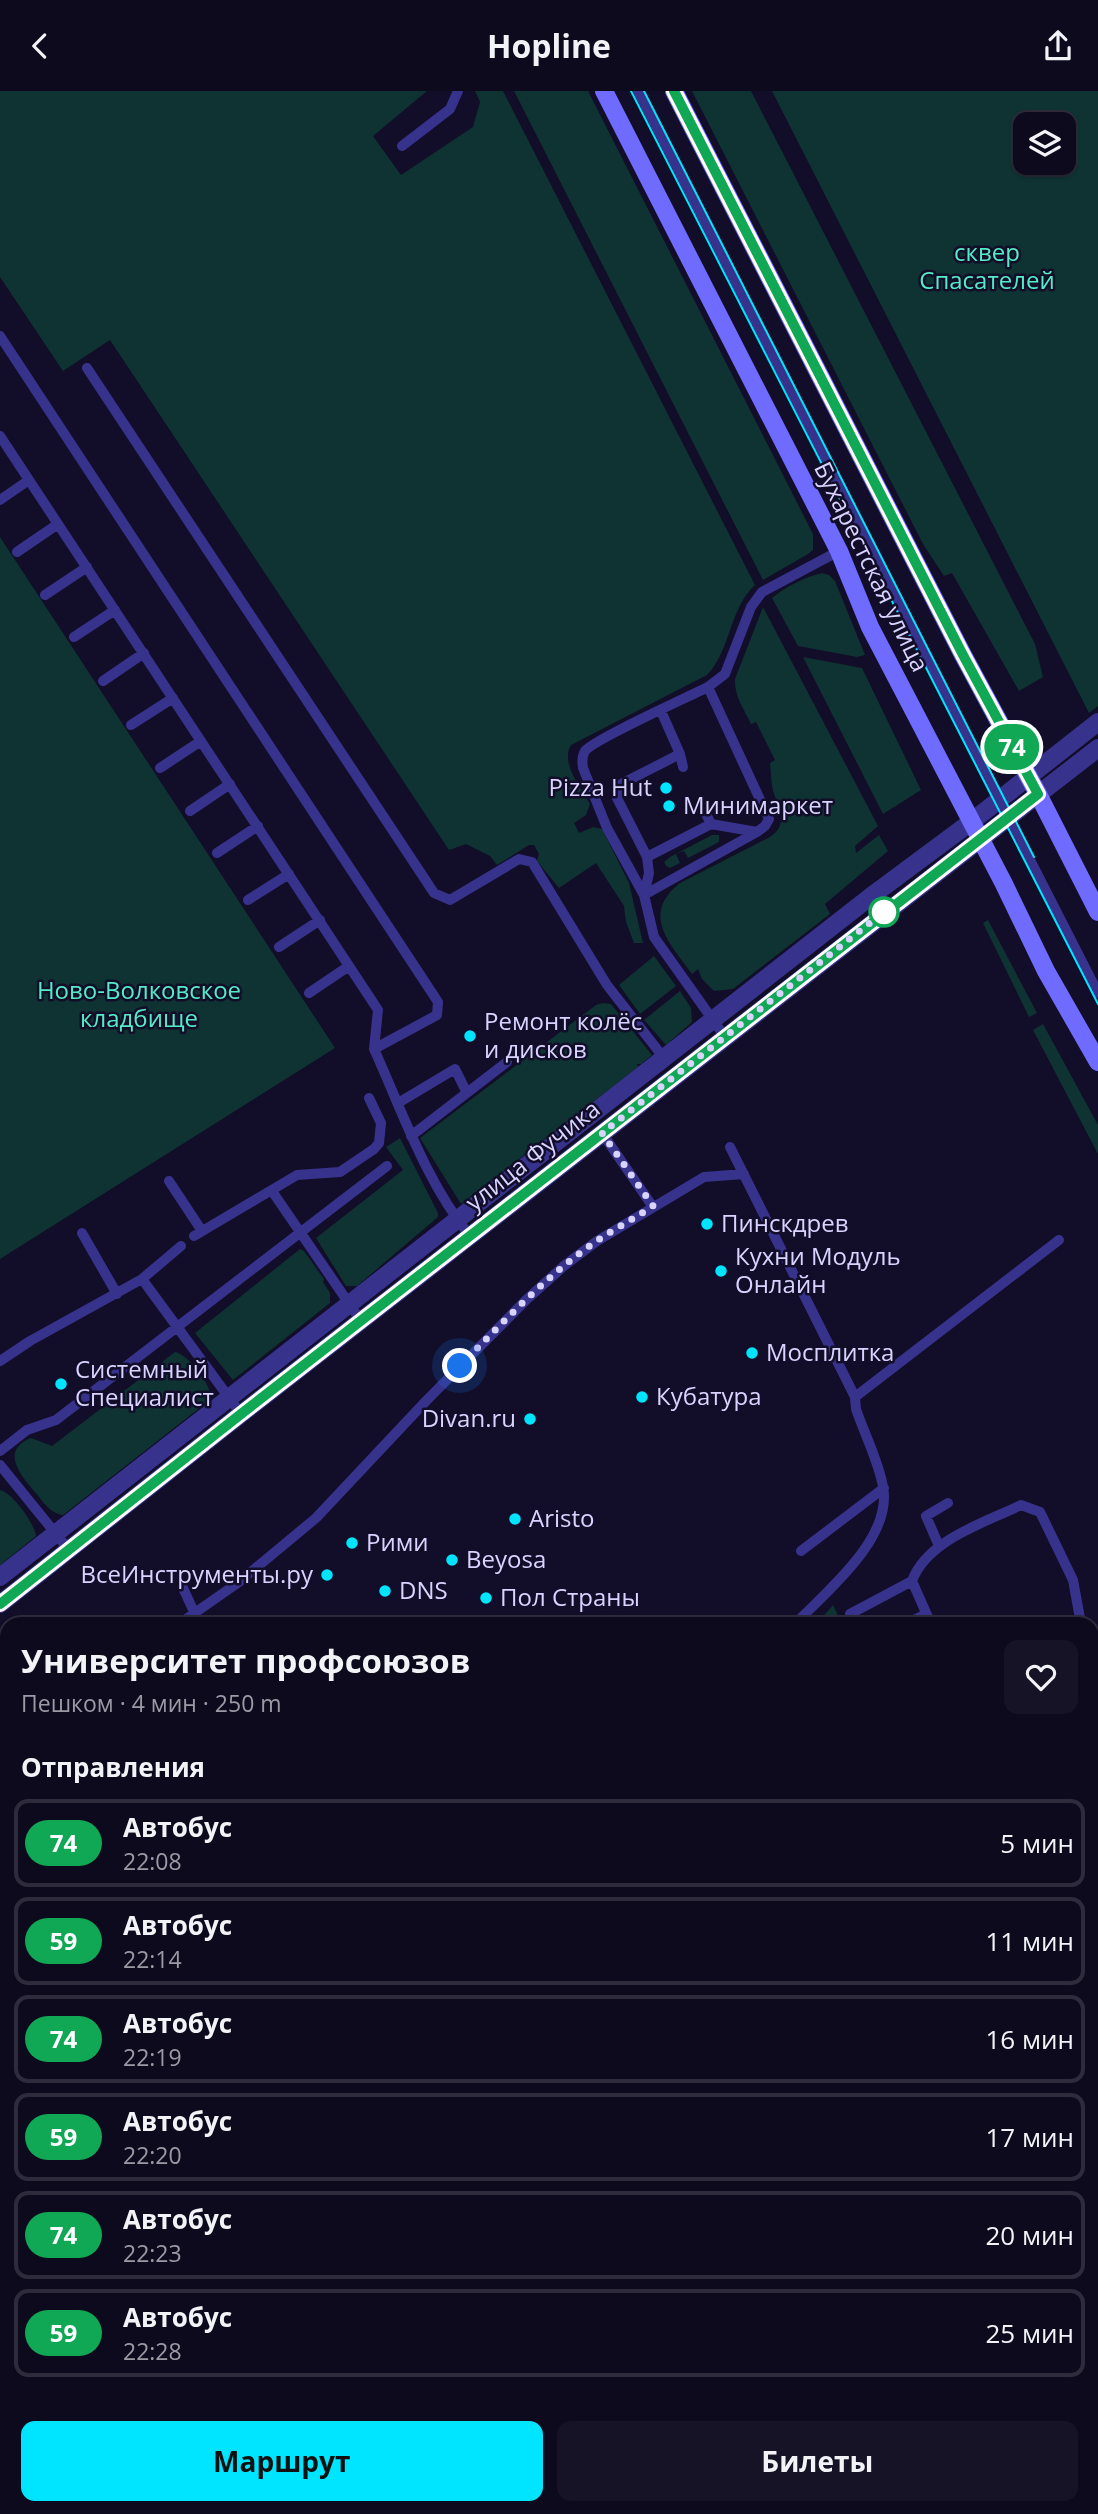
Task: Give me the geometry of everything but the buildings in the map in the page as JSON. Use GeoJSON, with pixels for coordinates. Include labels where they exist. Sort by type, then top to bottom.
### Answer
{"type":"FeatureCollection","features":[{"type":"Feature","properties":{"kind":"main road","name":"Бухарестская улица"},"geometry":{"type":"LineString","coordinates":[[604,91],[838,551],[870,627],[1046,971],[1098,1062]]}},
{"type":"Feature","properties":{"kind":"main road","name":"Бухарестская улица"},"geometry":{"type":"LineString","coordinates":[[674,91],[957,644],[1098,912]]}},
{"type":"Feature","properties":{"kind":"street","name":"улица Фучика"},"geometry":{"type":"LineString","coordinates":[[0,1577],[1098,722]]}},
{"type":"Feature","properties":{"kind":"street","name":"улица Фучика"},"geometry":{"type":"LineString","coordinates":[[0,1604],[1098,748]]}},
{"type":"Feature","properties":{"kind":"lane"},"geometry":{"type":"LineString","coordinates":[[402,146],[450,109],[458,91]]}},
{"type":"Feature","properties":{"kind":"lane"},"geometry":{"type":"LineString","coordinates":[[638,91],[1098,993]]}},
{"type":"Feature","properties":{"kind":"lane"},"geometry":{"type":"LineString","coordinates":[[0,336],[438,1002],[437,1015],[374,1049]]}},
{"type":"Feature","properties":{"kind":"lane"},"geometry":{"type":"LineString","coordinates":[[87,368],[434,893],[450,900],[519,859],[532,862],[607,985],[664,1058]]}},
{"type":"Feature","properties":{"kind":"lane"},"geometry":{"type":"LineString","coordinates":[[0,437],[378,1010],[374,1049],[411,1136],[433,1179],[457,1220],[470,1236]]}},
{"type":"Feature","properties":{"kind":"lane"},"geometry":{"type":"LineString","coordinates":[[0,500],[29,480]]}},
{"type":"Feature","properties":{"kind":"lane"},"geometry":{"type":"LineString","coordinates":[[16,552],[58,524]]}},
{"type":"Feature","properties":{"kind":"lane"},"geometry":{"type":"LineString","coordinates":[[725,1037],[654,937],[644,895],[607,828],[583,768],[582,758],[585,750],[603,739],[708,687],[725,674],[751,607],[762,592],[838,551]]}},
{"type":"Feature","properties":{"kind":"lane"},"geometry":{"type":"LineString","coordinates":[[46,595],[87,567]]}},
{"type":"Feature","properties":{"kind":"lane"},"geometry":{"type":"LineString","coordinates":[[74,637],[115,610]]}},
{"type":"Feature","properties":{"kind":"lane"},"geometry":{"type":"LineString","coordinates":[[103,681],[144,653]]}},
{"type":"Feature","properties":{"kind":"lane"},"geometry":{"type":"LineString","coordinates":[[644,895],[757,832],[769,819],[708,687]]}},
{"type":"Feature","properties":{"kind":"lane"},"geometry":{"type":"LineString","coordinates":[[131,725],[173,698]]}},
{"type":"Feature","properties":{"kind":"lane"},"geometry":{"type":"LineString","coordinates":[[661,711],[683,767]]}},
{"type":"Feature","properties":{"kind":"lane"},"geometry":{"type":"LineString","coordinates":[[160,768],[201,741]]}},
{"type":"Feature","properties":{"kind":"lane"},"geometry":{"type":"LineString","coordinates":[[644,895],[649,873],[646,857],[617,798],[617,787],[680,754]]}},
{"type":"Feature","properties":{"kind":"lane"},"geometry":{"type":"LineString","coordinates":[[190,811],[230,784]]}},
{"type":"Feature","properties":{"kind":"lane"},"geometry":{"type":"LineString","coordinates":[[702,807],[711,824]]}},
{"type":"Feature","properties":{"kind":"lane"},"geometry":{"type":"LineString","coordinates":[[646,857],[711,824],[757,832]]}},
{"type":"Feature","properties":{"kind":"lane"},"geometry":{"type":"LineString","coordinates":[[216,853],[258,826]]}},
{"type":"Feature","properties":{"kind":"lane"},"geometry":{"type":"LineString","coordinates":[[248,900],[289,874]]}},
{"type":"Feature","properties":{"kind":"lane"},"geometry":{"type":"LineString","coordinates":[[279,947],[320,921]]}},
{"type":"Feature","properties":{"kind":"lane"},"geometry":{"type":"LineString","coordinates":[[309,993],[349,966]]}},
{"type":"Feature","properties":{"kind":"lane"},"geometry":{"type":"LineString","coordinates":[[411,1136],[507,1062]]}},
{"type":"Feature","properties":{"kind":"lane"},"geometry":{"type":"LineString","coordinates":[[398,1103],[455,1069],[467,1093]]}},
{"type":"Feature","properties":{"kind":"lane"},"geometry":{"type":"LineString","coordinates":[[169,1181],[198,1234],[297,1175],[341,1171],[374,1149],[379,1143],[381,1123],[369,1098]]}},
{"type":"Feature","properties":{"kind":"lane"},"geometry":{"type":"LineString","coordinates":[[602,1133],[653,1206]]}},
{"type":"Feature","properties":{"kind":"lane"},"geometry":{"type":"LineString","coordinates":[[730,1147],[855,1397],[856,1409],[884,1487],[883,1509],[872,1540],[800,1617]]}},
{"type":"Feature","properties":{"kind":"lane"},"geometry":{"type":"LineString","coordinates":[[0,1451],[27,1430],[56,1420],[387,1166]]}},
{"type":"Feature","properties":{"kind":"lane"},"geometry":{"type":"LineString","coordinates":[[190,1617],[239,1582],[316,1518],[526,1300],[597,1241],[704,1177],[744,1174]]}},
{"type":"Feature","properties":{"kind":"lane"},"geometry":{"type":"LineString","coordinates":[[272,1191],[361,1321]]}},
{"type":"Feature","properties":{"kind":"lane"},"geometry":{"type":"LineString","coordinates":[[82,1233],[117,1294]]}},
{"type":"Feature","properties":{"kind":"lane"},"geometry":{"type":"LineString","coordinates":[[855,1397],[1059,1240]]}},
{"type":"Feature","properties":{"kind":"lane"},"geometry":{"type":"LineString","coordinates":[[0,1361],[30,1341],[142,1279],[181,1246]]}},
{"type":"Feature","properties":{"kind":"lane"},"geometry":{"type":"LineString","coordinates":[[142,1279],[241,1414]]}},
{"type":"Feature","properties":{"kind":"lane"},"geometry":{"type":"LineString","coordinates":[[0,1465],[69,1550]]}},
{"type":"Feature","properties":{"kind":"lane"},"geometry":{"type":"LineString","coordinates":[[801,1552],[884,1487]]}},
{"type":"Feature","properties":{"kind":"lane"},"geometry":{"type":"LineString","coordinates":[[939,1546],[926,1516],[948,1503]]}},
{"type":"Feature","properties":{"kind":"lane"},"geometry":{"type":"LineString","coordinates":[[850,1613],[912,1581],[924,1560],[939,1546],[1021,1505],[1040,1512],[1073,1580],[1080,1617]]}},
{"type":"Feature","properties":{"kind":"lane"},"geometry":{"type":"LineString","coordinates":[[912,1581],[928,1617]]}},
{"type":"Feature","properties":{"kind":"lane"},"geometry":{"type":"LineString","coordinates":[[183,1588],[195,1614]]}},
{"type":"Feature","properties":{"kind":"green space"},"geometry":{"type":"Polygon","coordinates":[[[0,91],[427,91],[373,136],[401,175],[473,127],[480,102],[475,91],[503,91],[755,585],[740,606],[721,654],[707,675],[571,745],[568,752],[573,775],[590,804],[586,815],[574,823],[579,833],[593,827],[602,829],[629,883],[643,943],[634,943],[626,922],[624,906],[596,863],[559,888],[537,861],[539,854],[534,845],[529,845],[497,865],[490,856],[466,844],[449,850],[110,340],[63,371],[0,277],[0,91]]]}},
{"type":"Feature","properties":{"kind":"green space"},"geometry":{"type":"Polygon","coordinates":[[[514,91],[588,91],[813,534],[813,550],[763,580],[514,91]]]}},
{"type":"Feature","properties":{"kind":"green space"},"geometry":{"type":"Polygon","coordinates":[[[692,91],[751,91],[1035,644],[1043,677],[1019,691],[952,573],[944,576],[923,544],[692,91]]]}},
{"type":"Feature","properties":{"kind":"green space","name":"cквер Спасателей"},"geometry":{"type":"Polygon","coordinates":[[[772,91],[1098,91],[1098,706],[1089,713],[772,91]]]}},
{"type":"Feature","properties":{"kind":"green space","name":"Ново-Волковское кладбище"},"geometry":{"type":"Polygon","coordinates":[[[0,537],[335,1048],[0,1259],[0,537]]]}},
{"type":"Feature","properties":{"kind":"green space"},"geometry":{"type":"Polygon","coordinates":[[[822,573],[835,581],[865,655],[857,657],[798,646],[772,598],[796,583],[822,573]]]}},
{"type":"Feature","properties":{"kind":"green space"},"geometry":{"type":"Polygon","coordinates":[[[763,607],[878,826],[855,846],[856,853],[879,835],[888,851],[825,904],[830,914],[733,989],[714,991],[702,979],[698,969],[692,974],[668,940],[660,918],[668,895],[680,883],[770,837],[776,832],[781,821],[773,791],[770,763],[775,760],[756,722],[751,724],[735,685],[763,607]]]}},
{"type":"Feature","properties":{"kind":"green space"},"geometry":{"type":"Polygon","coordinates":[[[803,657],[862,668],[921,790],[883,814],[803,657]]]}},
{"type":"Feature","properties":{"kind":"green space"},"geometry":{"type":"Polygon","coordinates":[[[712,835],[719,835],[719,842],[688,858],[684,851],[676,854],[680,863],[670,868],[666,866],[664,862],[670,857],[712,835]]]}},
{"type":"Feature","properties":{"kind":"green space"},"geometry":{"type":"Polygon","coordinates":[[[988,920],[1037,1013],[1029,1017],[983,923],[988,920]]]}},
{"type":"Feature","properties":{"kind":"green space"},"geometry":{"type":"Polygon","coordinates":[[[654,956],[676,986],[640,1014],[619,985],[654,956]]]}},
{"type":"Feature","properties":{"kind":"green space"},"geometry":{"type":"Polygon","coordinates":[[[680,991],[691,1008],[692,1022],[666,1045],[644,1020],[680,991]]]}},
{"type":"Feature","properties":{"kind":"green space"},"geometry":{"type":"Polygon","coordinates":[[[611,1004],[652,1055],[637,1064],[638,1067],[461,1204],[420,1138],[596,1005],[611,1004]]]}},
{"type":"Feature","properties":{"kind":"green space"},"geometry":{"type":"Polygon","coordinates":[[[1043,1024],[1098,1125],[1098,1154],[1033,1030],[1043,1024]]]}},
{"type":"Feature","properties":{"kind":"green space"},"geometry":{"type":"Polygon","coordinates":[[[400,1138],[438,1217],[357,1286],[346,1286],[316,1238],[403,1170],[386,1147],[400,1138]]]}},
{"type":"Feature","properties":{"kind":"green space"},"geometry":{"type":"Polygon","coordinates":[[[300,1249],[324,1279],[323,1282],[330,1293],[330,1303],[233,1380],[195,1333],[300,1249]]]}},
{"type":"Feature","properties":{"kind":"green space"},"geometry":{"type":"Polygon","coordinates":[[[175,1352],[181,1354],[199,1371],[208,1386],[211,1399],[63,1515],[50,1509],[19,1470],[16,1449],[31,1438],[52,1446],[175,1352]]]}},
{"type":"Feature","properties":{"kind":"green space"},"geometry":{"type":"Polygon","coordinates":[[[0,1490],[11,1496],[22,1509],[36,1536],[0,1565],[0,1490]]]}},
{"type":"Feature","properties":{"kind":"green space"},"geometry":{"type":"Polygon","coordinates":[[[833,1605],[839,1617],[822,1617],[833,1605]]]}},
{"type":"Feature","properties":{"kind":"tram line"},"geometry":{"type":"LineString","coordinates":[[631,91],[1098,1004]]}},
{"type":"Feature","properties":{"kind":"tram line"},"geometry":{"type":"LineString","coordinates":[[644,91],[1034,857]]}},
{"type":"Feature","properties":{"kind":"bus line","name":"74"},"geometry":{"type":"LineString","coordinates":[[0,1604],[1038,794],[963,655],[674,91]]}},
{"type":"Feature","properties":{"kind":"place","name":"Pizza Hut"},"geometry":{"type":"Point","coordinates":[666,788]}},
{"type":"Feature","properties":{"kind":"place","name":"Минимаркет"},"geometry":{"type":"Point","coordinates":[669,806]}},
{"type":"Feature","properties":{"kind":"place","name":"Ремонт колёс и дисков"},"geometry":{"type":"Point","coordinates":[470,1036]}},
{"type":"Feature","properties":{"kind":"place","name":"Пинскдрев"},"geometry":{"type":"Point","coordinates":[707,1224]}},
{"type":"Feature","properties":{"kind":"place","name":"Кухни Модуль Онлайн"},"geometry":{"type":"Point","coordinates":[721,1271]}},
{"type":"Feature","properties":{"kind":"place","name":"Мосплитка"},"geometry":{"type":"Point","coordinates":[752,1353]}},
{"type":"Feature","properties":{"kind":"place","name":"Системный Специалист"},"geometry":{"type":"Point","coordinates":[61,1384]}},
{"type":"Feature","properties":{"kind":"place","name":"Кубатура"},"geometry":{"type":"Point","coordinates":[642,1397]}},
{"type":"Feature","properties":{"kind":"place","name":"Divan.ru"},"geometry":{"type":"Point","coordinates":[530,1419]}},
{"type":"Feature","properties":{"kind":"place","name":"Aristo"},"geometry":{"type":"Point","coordinates":[515,1519]}},
{"type":"Feature","properties":{"kind":"place","name":"Рими"},"geometry":{"type":"Point","coordinates":[352,1543]}},
{"type":"Feature","properties":{"kind":"place","name":"Beyosa"},"geometry":{"type":"Point","coordinates":[452,1560]}},
{"type":"Feature","properties":{"kind":"place","name":"ВсеИнструменты.ру"},"geometry":{"type":"Point","coordinates":[327,1575]}},
{"type":"Feature","properties":{"kind":"place","name":"DNS"},"geometry":{"type":"Point","coordinates":[385,1591]}},
{"type":"Feature","properties":{"kind":"place","name":"Пол Страны"},"geometry":{"type":"Point","coordinates":[486,1598]}},
{"type":"Feature","properties":{"kind":"route"},"geometry":{"type":"LineString","coordinates":[[460,1366],[565,1265],[597,1241],[653,1206],[602,1133],[884,912]]}}]}
